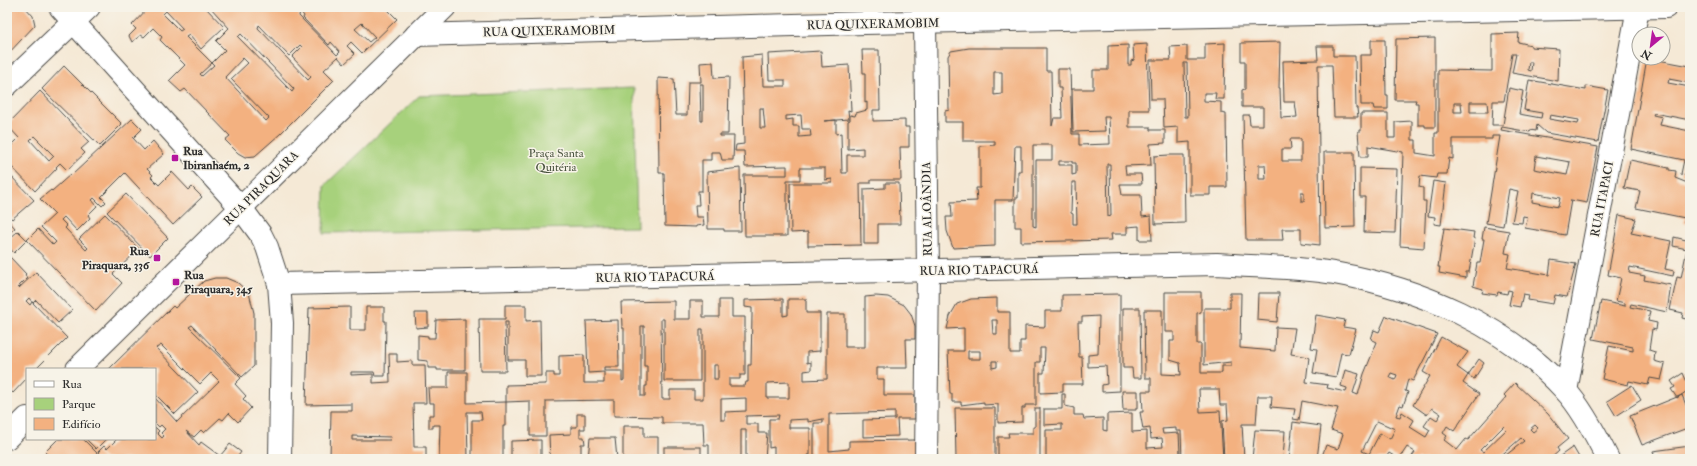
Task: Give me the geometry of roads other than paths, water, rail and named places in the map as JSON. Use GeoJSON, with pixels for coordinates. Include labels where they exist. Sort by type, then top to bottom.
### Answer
{"type":"FeatureCollection","features":[{"type":"Feature","properties":{"kind":"street","name":"RUA PIRAQUARA"},"geometry":{"type":"LineString","coordinates":[[78,368],[445,7]]}},
{"type":"Feature","properties":{"kind":"street","name":"RUA QUIXERAMOBIM"},"geometry":{"type":"LineString","coordinates":[[416,34],[865,23],[927,15],[1666,7]]}},
{"type":"Feature","properties":{"kind":"street","name":"RUA ITAPACI"},"geometry":{"type":"LineString","coordinates":[[1566,390],[1638,8]]}},
{"type":"Feature","properties":{"kind":"street"},"geometry":{"type":"LineString","coordinates":[[7,85],[74,12],[241,208],[261,235],[267,247],[279,284],[282,323],[280,459]]}},
{"type":"Feature","properties":{"kind":"street","name":"RUA ALOÂNDIA"},"geometry":{"type":"LineString","coordinates":[[926,459],[928,271],[927,15]]}},
{"type":"Feature","properties":{"kind":"street","name":"RUA RIO TAPACURÁ"},"geometry":{"type":"LineString","coordinates":[[279,284],[1217,264],[1334,273],[1391,287],[1440,304],[1492,330],[1533,359],[1566,390],[1596,436],[1608,459]]}},
{"type":"Feature","properties":{"kind":"street"},"geometry":{"type":"LineString","coordinates":[[7,438],[26,419]]}},
{"type":"Feature","properties":{"kind":"place","name":"Rua Ibiranhaém, 2"},"geometry":{"type":"Point","coordinates":[175,158]}},
{"type":"Feature","properties":{"kind":"place","name":"Rua Piraquara, 336"},"geometry":{"type":"Point","coordinates":[157,258]}},
{"type":"Feature","properties":{"kind":"place","name":"Rua Piraquara, 345"},"geometry":{"type":"Point","coordinates":[176,282]}},
{"type":"Feature","properties":{"kind":"park label","name":"Praça Santa Quitéria"},"geometry":{"type":"Point","coordinates":[556,160]}}]}
